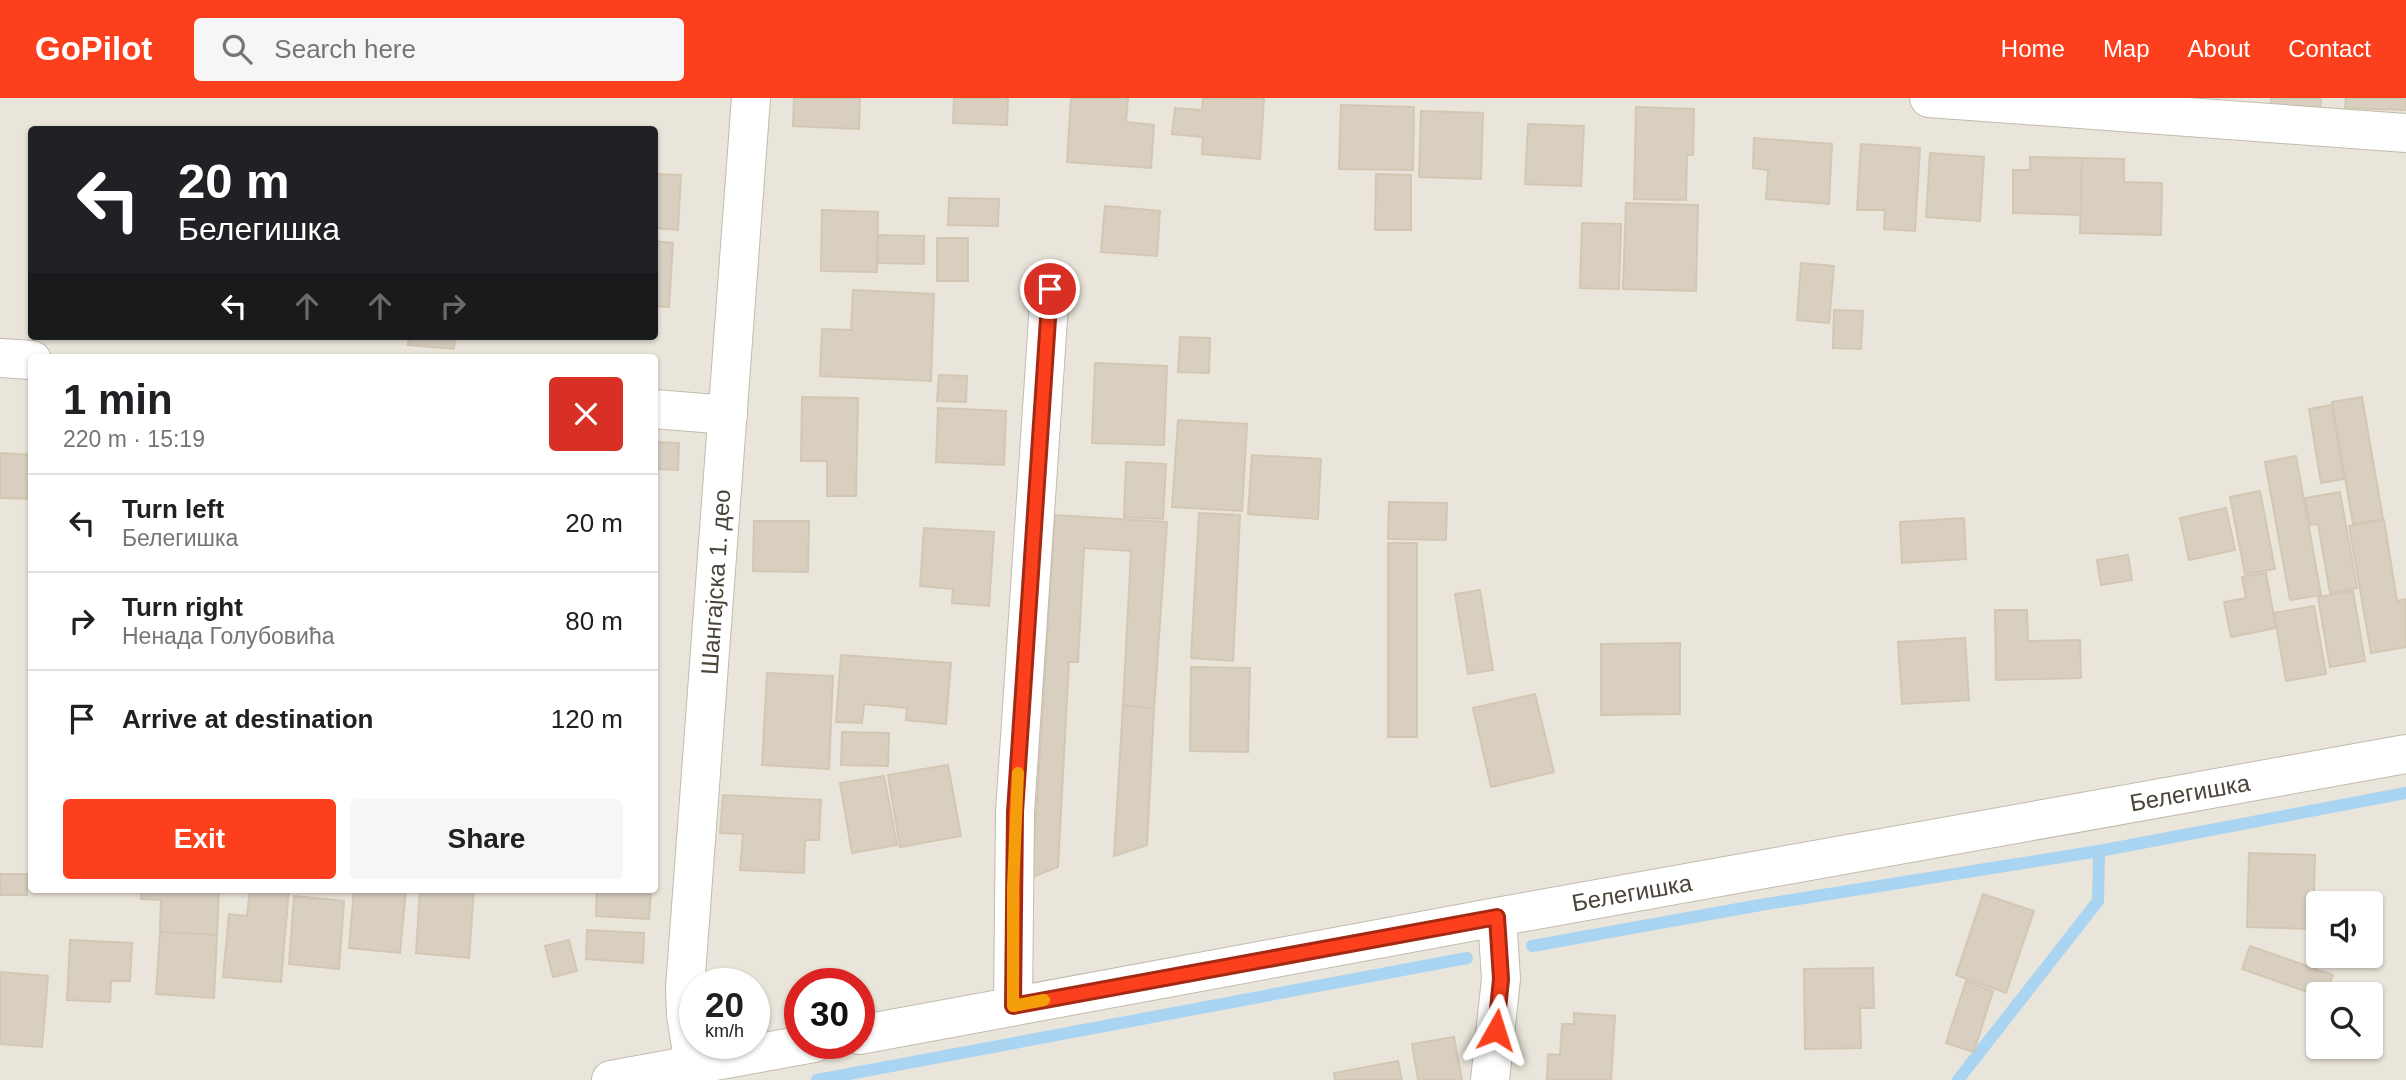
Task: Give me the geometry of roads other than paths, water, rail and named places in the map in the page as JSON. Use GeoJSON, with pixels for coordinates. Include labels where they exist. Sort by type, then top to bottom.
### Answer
{"type":"FeatureCollection","features":[{"type":"Feature","properties":{"kind":"street","name":"Шангајска 1. део"},"geometry":{"type":"LineString","coordinates":[[695,1066],[686,1015],[685,988],[751,98]]}},
{"type":"Feature","properties":{"kind":"street"},"geometry":{"type":"LineString","coordinates":[[1929,98],[2406,132]]}},
{"type":"Feature","properties":{"kind":"street"},"geometry":{"type":"LineString","coordinates":[[1013,1006],[1015,812],[1050,289]]}},
{"type":"Feature","properties":{"kind":"street"},"geometry":{"type":"LineString","coordinates":[[0,358],[28,360]]}},
{"type":"Feature","properties":{"kind":"street"},"geometry":{"type":"LineString","coordinates":[[658,409],[728,415]]}},
{"type":"Feature","properties":{"kind":"street","name":"Белегишка"},"geometry":{"type":"LineString","coordinates":[[875,1032],[2406,754]]}},
{"type":"Feature","properties":{"kind":"street"},"geometry":{"type":"LineString","coordinates":[[1490,1080],[1501,979],[1497,917]]}},
{"type":"Feature","properties":{"kind":"street"},"geometry":{"type":"LineString","coordinates":[[611,1080],[784,1049]]}},
{"type":"Feature","properties":{"kind":"waterway"},"geometry":{"type":"LineString","coordinates":[[1532,946],[1766,904],[2099,851],[2406,793]]}},
{"type":"Feature","properties":{"kind":"waterway"},"geometry":{"type":"LineString","coordinates":[[1958,1080],[2098,901],[2099,851]]}},
{"type":"Feature","properties":{"kind":"waterway"},"geometry":{"type":"LineString","coordinates":[[817,1080],[1467,958]]}}]}
